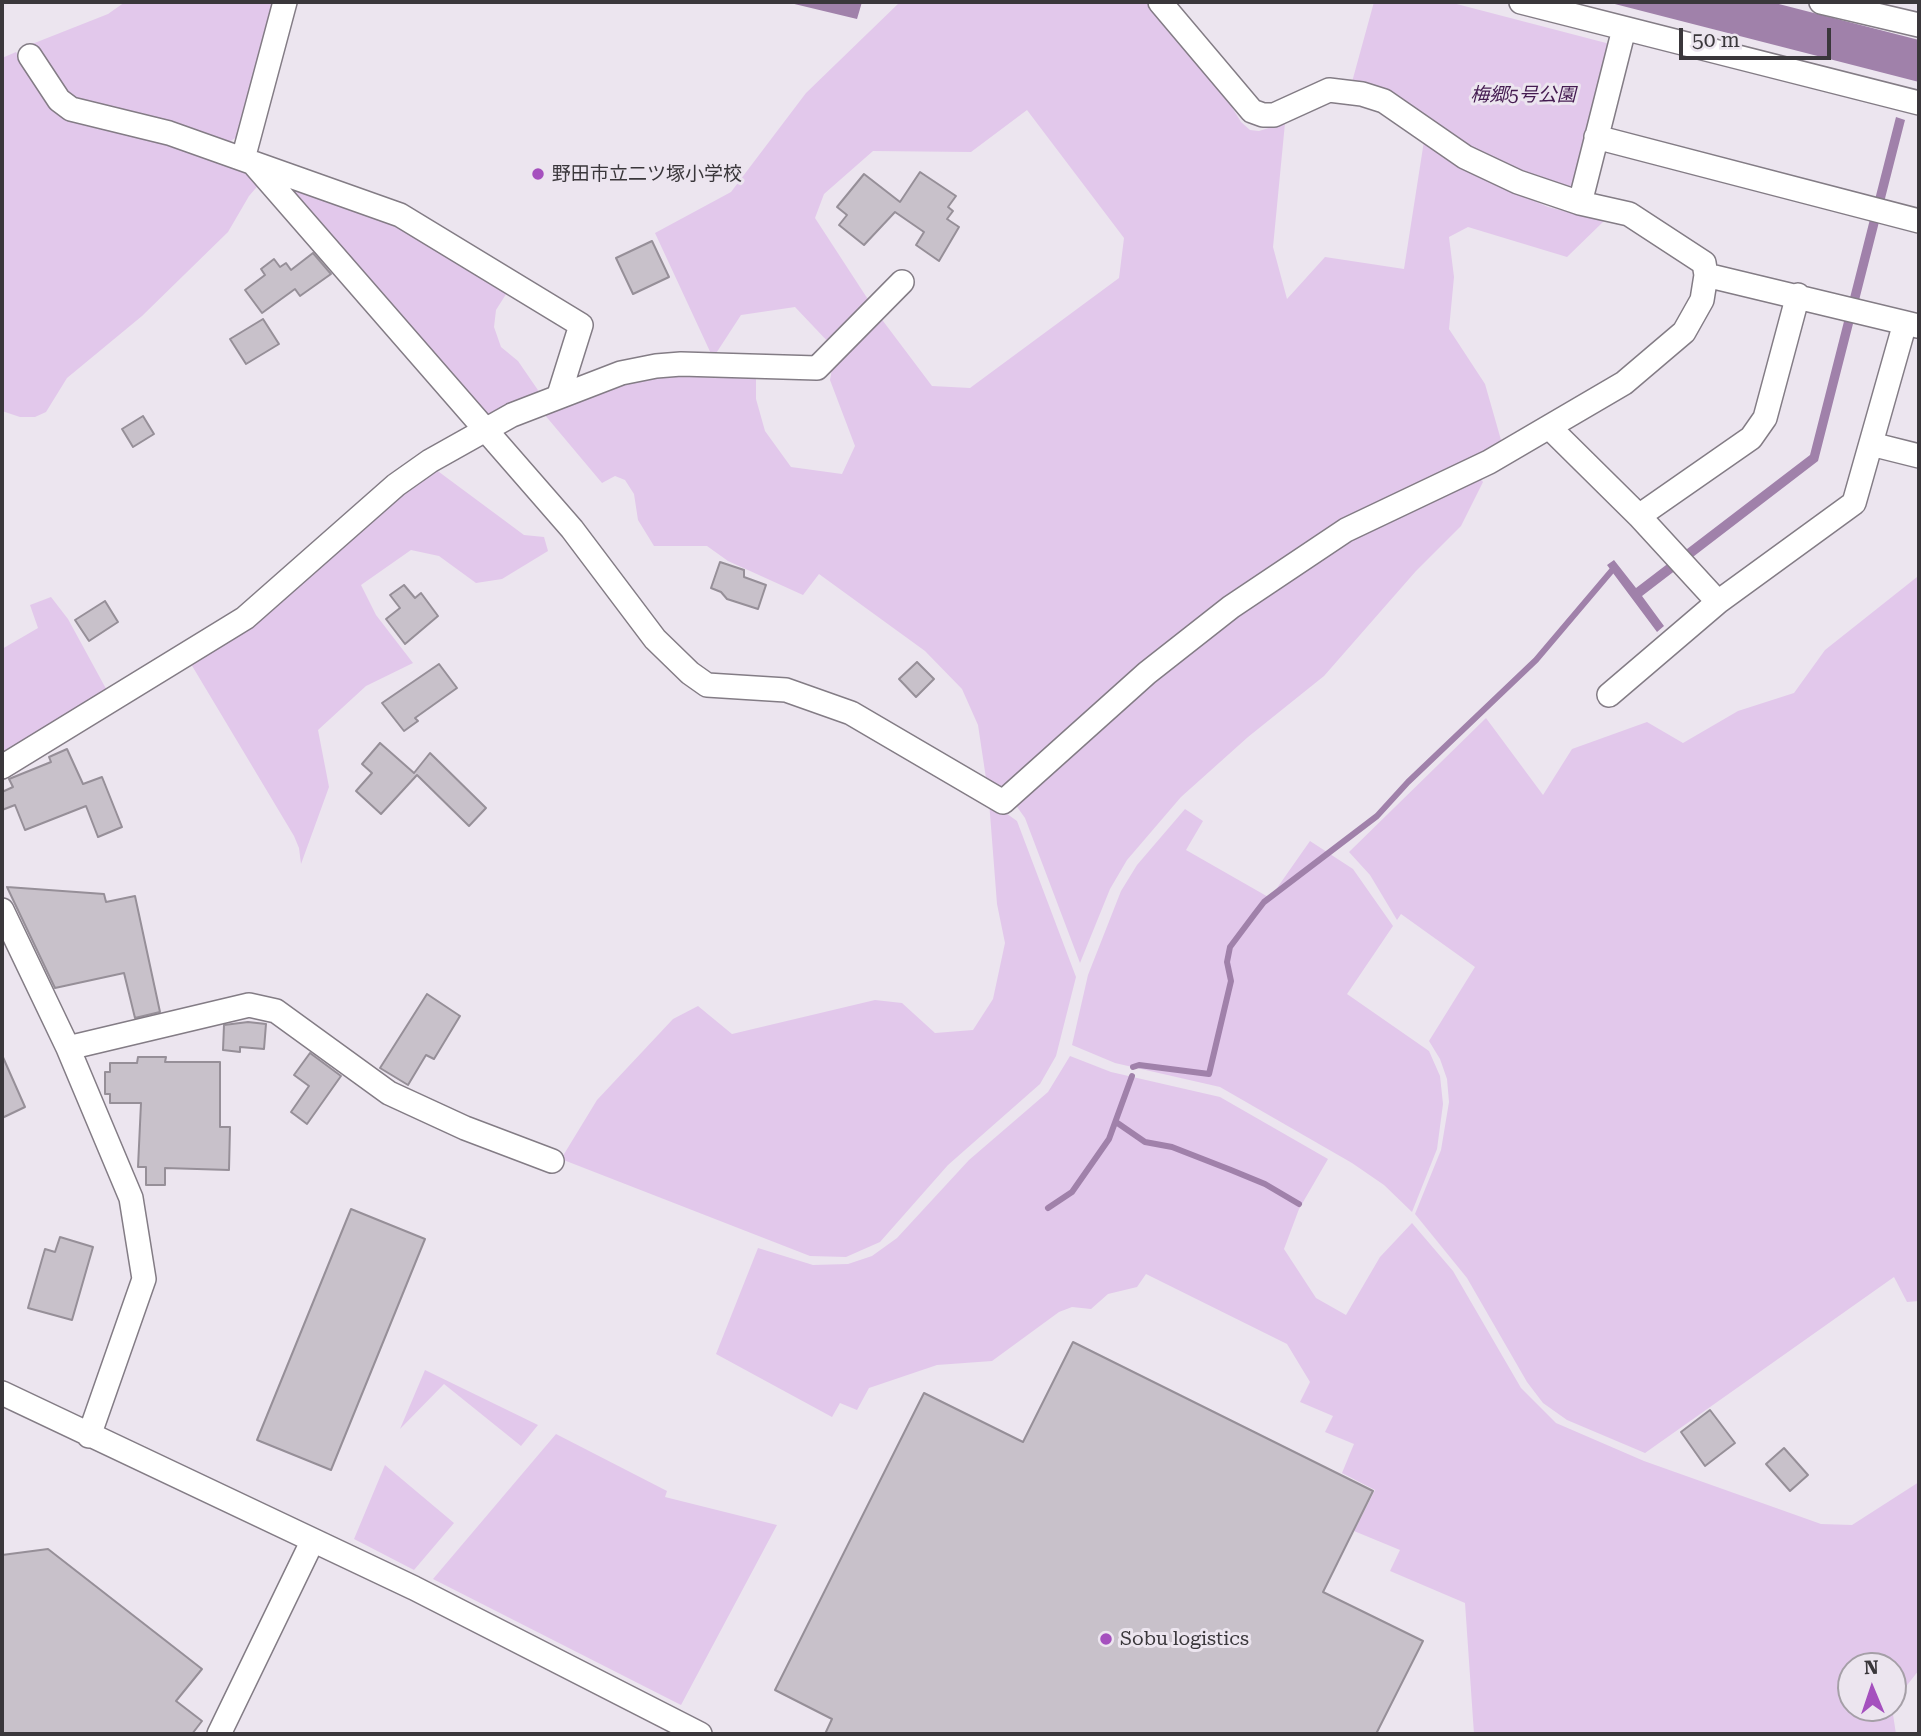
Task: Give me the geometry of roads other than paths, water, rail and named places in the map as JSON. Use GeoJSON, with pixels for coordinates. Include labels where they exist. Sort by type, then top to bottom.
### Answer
{"type":"FeatureCollection","features":[{"type":"Feature","properties":{"kind":"street"},"geometry":{"type":"LineString","coordinates":[[248,161],[285,2]]}},
{"type":"Feature","properties":{"kind":"street"},"geometry":{"type":"LineString","coordinates":[[248,161],[572,529],[655,639],[690,673],[707,685],[786,690],[851,713],[1003,802],[1147,673],[1231,607],[1346,530],[1489,462],[1624,383],[1684,332],[1702,300],[1706,275],[1704,263],[1629,214],[1580,203],[1518,182],[1465,157],[1384,101],[1362,94],[1329,90],[1274,115],[1252,111],[1160,2]]}},
{"type":"Feature","properties":{"kind":"street"},"geometry":{"type":"LineString","coordinates":[[1521,2],[1919,103]]}},
{"type":"Feature","properties":{"kind":"street"},"geometry":{"type":"LineString","coordinates":[[1829,3],[1919,25]]}},
{"type":"Feature","properties":{"kind":"street"},"geometry":{"type":"LineString","coordinates":[[1580,203],[1623,29]]}},
{"type":"Feature","properties":{"kind":"street"},"geometry":{"type":"LineString","coordinates":[[30,56],[59,100],[71,109],[169,133],[400,215],[581,326],[559,395]]}},
{"type":"Feature","properties":{"kind":"street"},"geometry":{"type":"LineString","coordinates":[[1596,138],[1919,220]]}},
{"type":"Feature","properties":{"kind":"street"},"geometry":{"type":"LineString","coordinates":[[1609,695],[1718,602],[1854,503],[1871,444],[1912,325],[1706,275]]}},
{"type":"Feature","properties":{"kind":"street"},"geometry":{"type":"LineString","coordinates":[[2,767],[245,618],[396,485],[429,461],[559,395],[621,373],[681,364],[817,368],[902,282]]}},
{"type":"Feature","properties":{"kind":"street"},"geometry":{"type":"LineString","coordinates":[[1639,516],[1751,438],[1765,418],[1798,296]]}},
{"type":"Feature","properties":{"kind":"street"},"geometry":{"type":"LineString","coordinates":[[1550,428],[1639,516],[1718,602]]}},
{"type":"Feature","properties":{"kind":"street"},"geometry":{"type":"LineString","coordinates":[[1871,444],[1919,456]]}},
{"type":"Feature","properties":{"kind":"street"},"geometry":{"type":"LineString","coordinates":[[2,910],[68,1048],[131,1198],[144,1279],[89,1436]]}},
{"type":"Feature","properties":{"kind":"street"},"geometry":{"type":"LineString","coordinates":[[68,1048],[249,1005],[276,1011],[389,1093],[465,1128],[552,1161]]}},
{"type":"Feature","properties":{"kind":"street"},"geometry":{"type":"LineString","coordinates":[[2,1393],[414,1588],[700,1734]]}},
{"type":"Feature","properties":{"kind":"street"},"geometry":{"type":"LineString","coordinates":[[219,1734],[312,1542]]}},
{"type":"Feature","properties":{"kind":"waterway"},"geometry":{"type":"LineString","coordinates":[[1133,1067],[1139,1065],[1209,1074],[1231,981],[1227,962],[1230,947],[1264,902],[1377,816],[1408,782],[1536,660],[1614,568]]}},
{"type":"Feature","properties":{"kind":"waterway"},"geometry":{"type":"LineString","coordinates":[[1048,1208],[1072,1192],[1109,1139],[1132,1076]]}},
{"type":"Feature","properties":{"kind":"waterway"},"geometry":{"type":"LineString","coordinates":[[1116,1122],[1145,1142],[1172,1147],[1231,1170],[1265,1184],[1299,1204]]}},
{"type":"Feature","properties":{"kind":"place","name":"野田市立二ツ塚小学校"},"geometry":{"type":"Point","coordinates":[538,174]}},
{"type":"Feature","properties":{"kind":"place","name":"Sobu logistics"},"geometry":{"type":"Point","coordinates":[1106,1639]}},
{"type":"Feature","properties":{"kind":"park label","name":"梅郷5号公園"},"geometry":{"type":"Point","coordinates":[1523,95]}}]}
